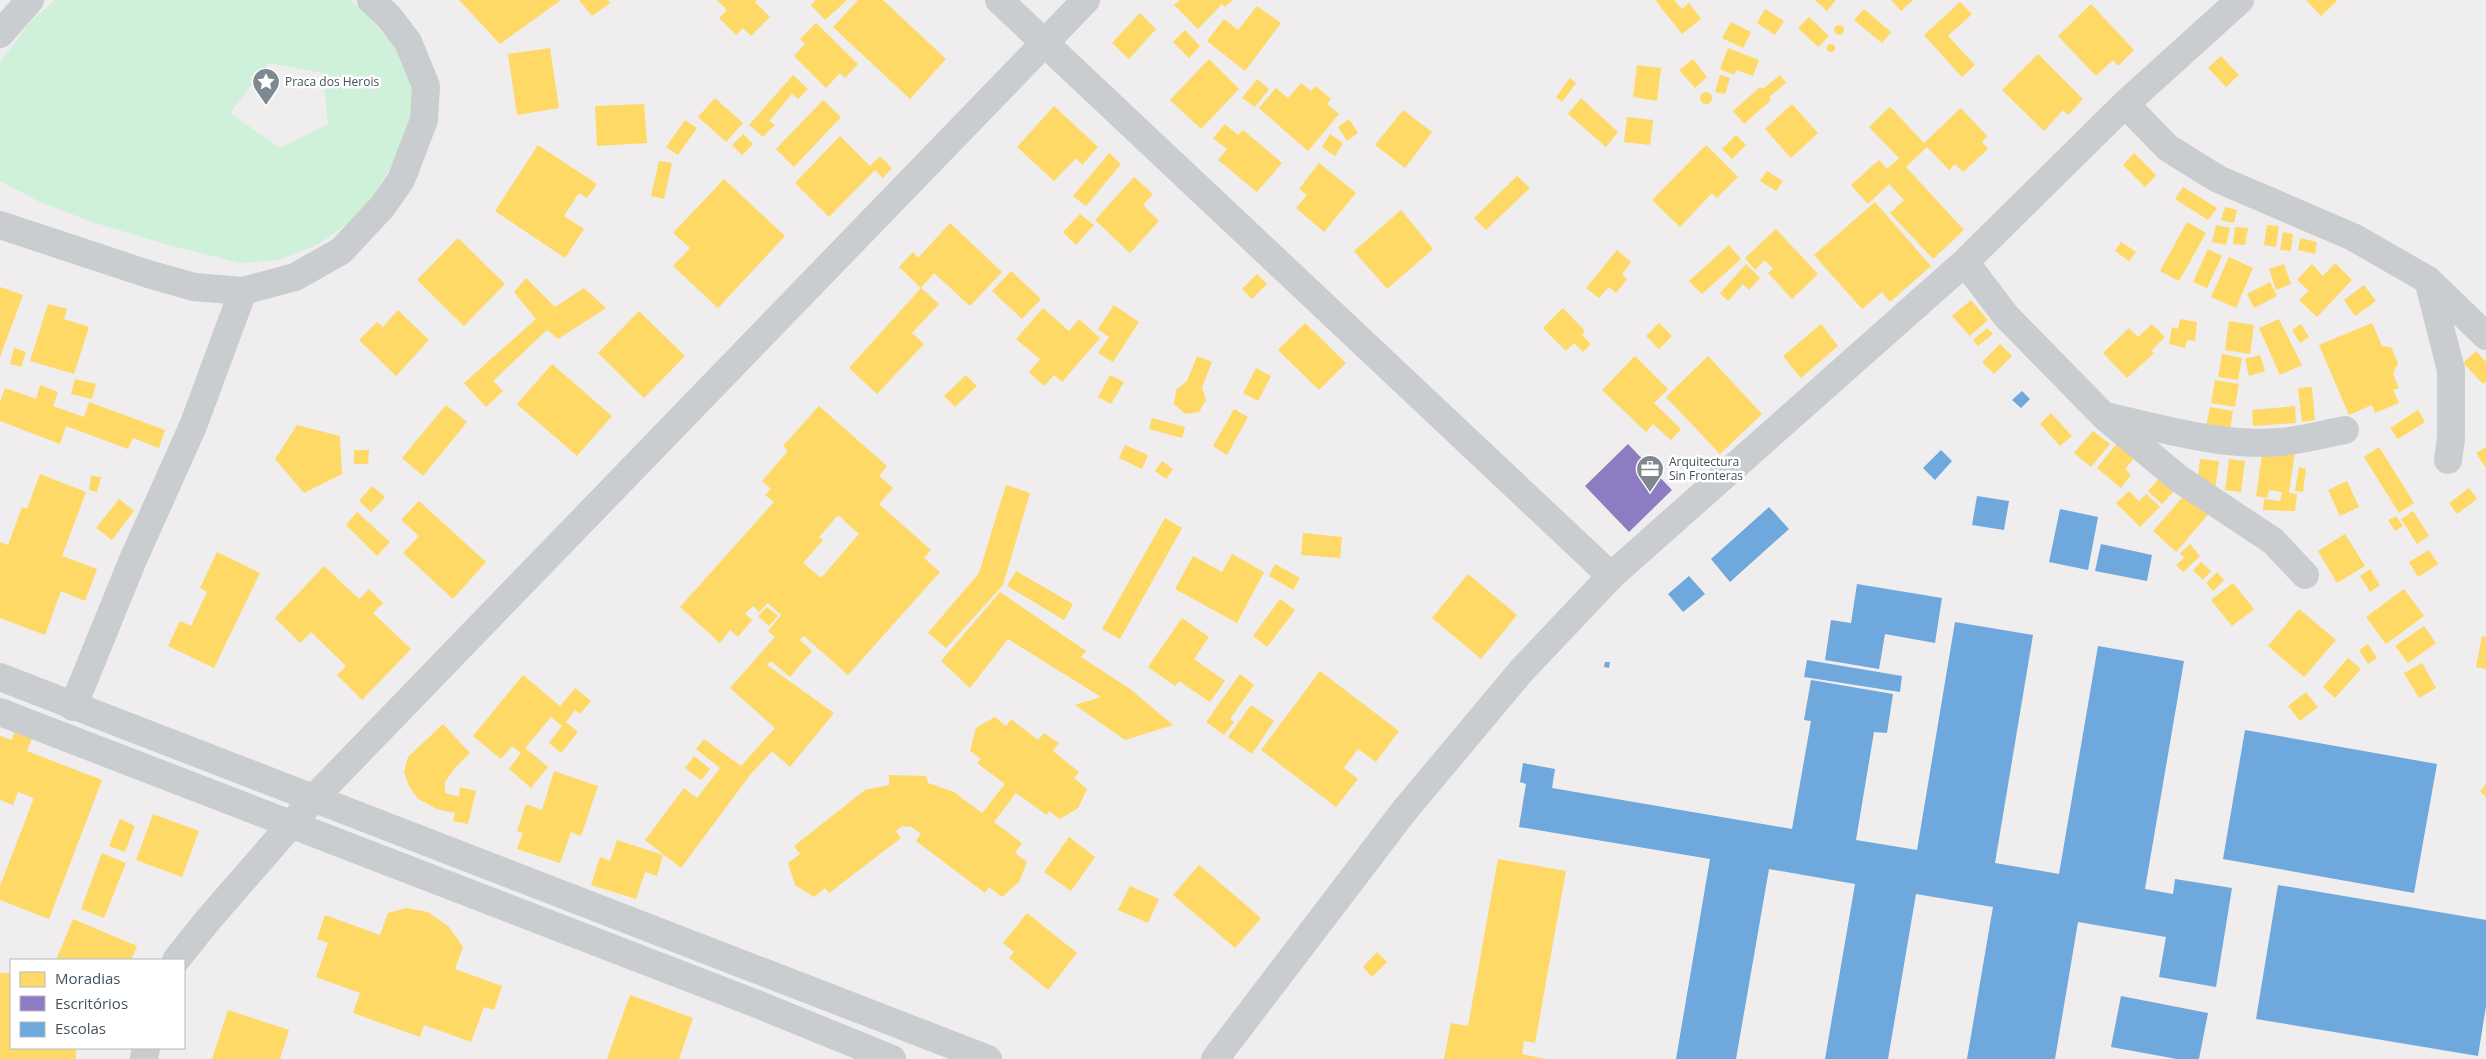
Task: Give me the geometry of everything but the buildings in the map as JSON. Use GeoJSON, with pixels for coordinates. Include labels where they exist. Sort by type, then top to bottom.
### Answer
{"type":"FeatureCollection","features":[{"type":"Feature","properties":{"kind":"street"},"geometry":{"type":"LineString","coordinates":[[0,34],[30,0]]}},
{"type":"Feature","properties":{"kind":"street"},"geometry":{"type":"LineString","coordinates":[[0,224],[148,274],[194,287],[243,292],[295,277],[341,251],[382,207],[400,180],[411,157],[424,120],[426,86],[408,42],[389,17],[371,0]]}},
{"type":"Feature","properties":{"kind":"street"},"geometry":{"type":"LineString","coordinates":[[999,0],[1611,576]]}},
{"type":"Feature","properties":{"kind":"street"},"geometry":{"type":"LineString","coordinates":[[177,959],[208,920],[314,798],[1086,0]]}},
{"type":"Feature","properties":{"kind":"street"},"geometry":{"type":"LineString","coordinates":[[1215,1059],[1404,811],[1522,670],[1611,576],[1965,262],[2125,104],[2240,0]]}},
{"type":"Feature","properties":{"kind":"street"},"geometry":{"type":"LineString","coordinates":[[2125,104],[2168,148],[2218,179],[2353,237],[2428,280],[2486,336]]}},
{"type":"Feature","properties":{"kind":"street"},"geometry":{"type":"LineString","coordinates":[[1965,262],[2006,316],[2105,417],[2178,478],[2273,542],[2305,576]]}},
{"type":"Feature","properties":{"kind":"street"},"geometry":{"type":"LineString","coordinates":[[2428,280],[2451,370],[2451,438],[2448,460]]}},
{"type":"Feature","properties":{"kind":"street"},"geometry":{"type":"LineString","coordinates":[[73,706],[132,562],[193,426],[243,292]]}},
{"type":"Feature","properties":{"kind":"street"},"geometry":{"type":"LineString","coordinates":[[2105,417],[2173,432],[2241,442],[2280,442],[2345,430]]}},
{"type":"Feature","properties":{"kind":"street"},"geometry":{"type":"LineString","coordinates":[[0,677],[988,1059]]}},
{"type":"Feature","properties":{"kind":"street"},"geometry":{"type":"LineString","coordinates":[[0,712],[748,1000],[892,1059]]}},
{"type":"Feature","properties":{"kind":"green space"},"geometry":{"type":"Polygon","coordinates":[[[55,0],[349,0],[361,8],[402,56],[415,100],[399,153],[364,211],[319,244],[279,260],[240,263],[165,244],[92,222],[38,201],[0,181],[0,62],[31,21],[55,0]],[[269,63],[230,113],[280,148],[328,124],[323,73],[269,63]]]}},
{"type":"Feature","properties":{"kind":"place","name":"Praca dos Herois"},"geometry":{"type":"Point","coordinates":[266,106]}},
{"type":"Feature","properties":{"kind":"place","name":"Arquitectura Sin Fronteras"},"geometry":{"type":"Point","coordinates":[1650,493]}}]}
